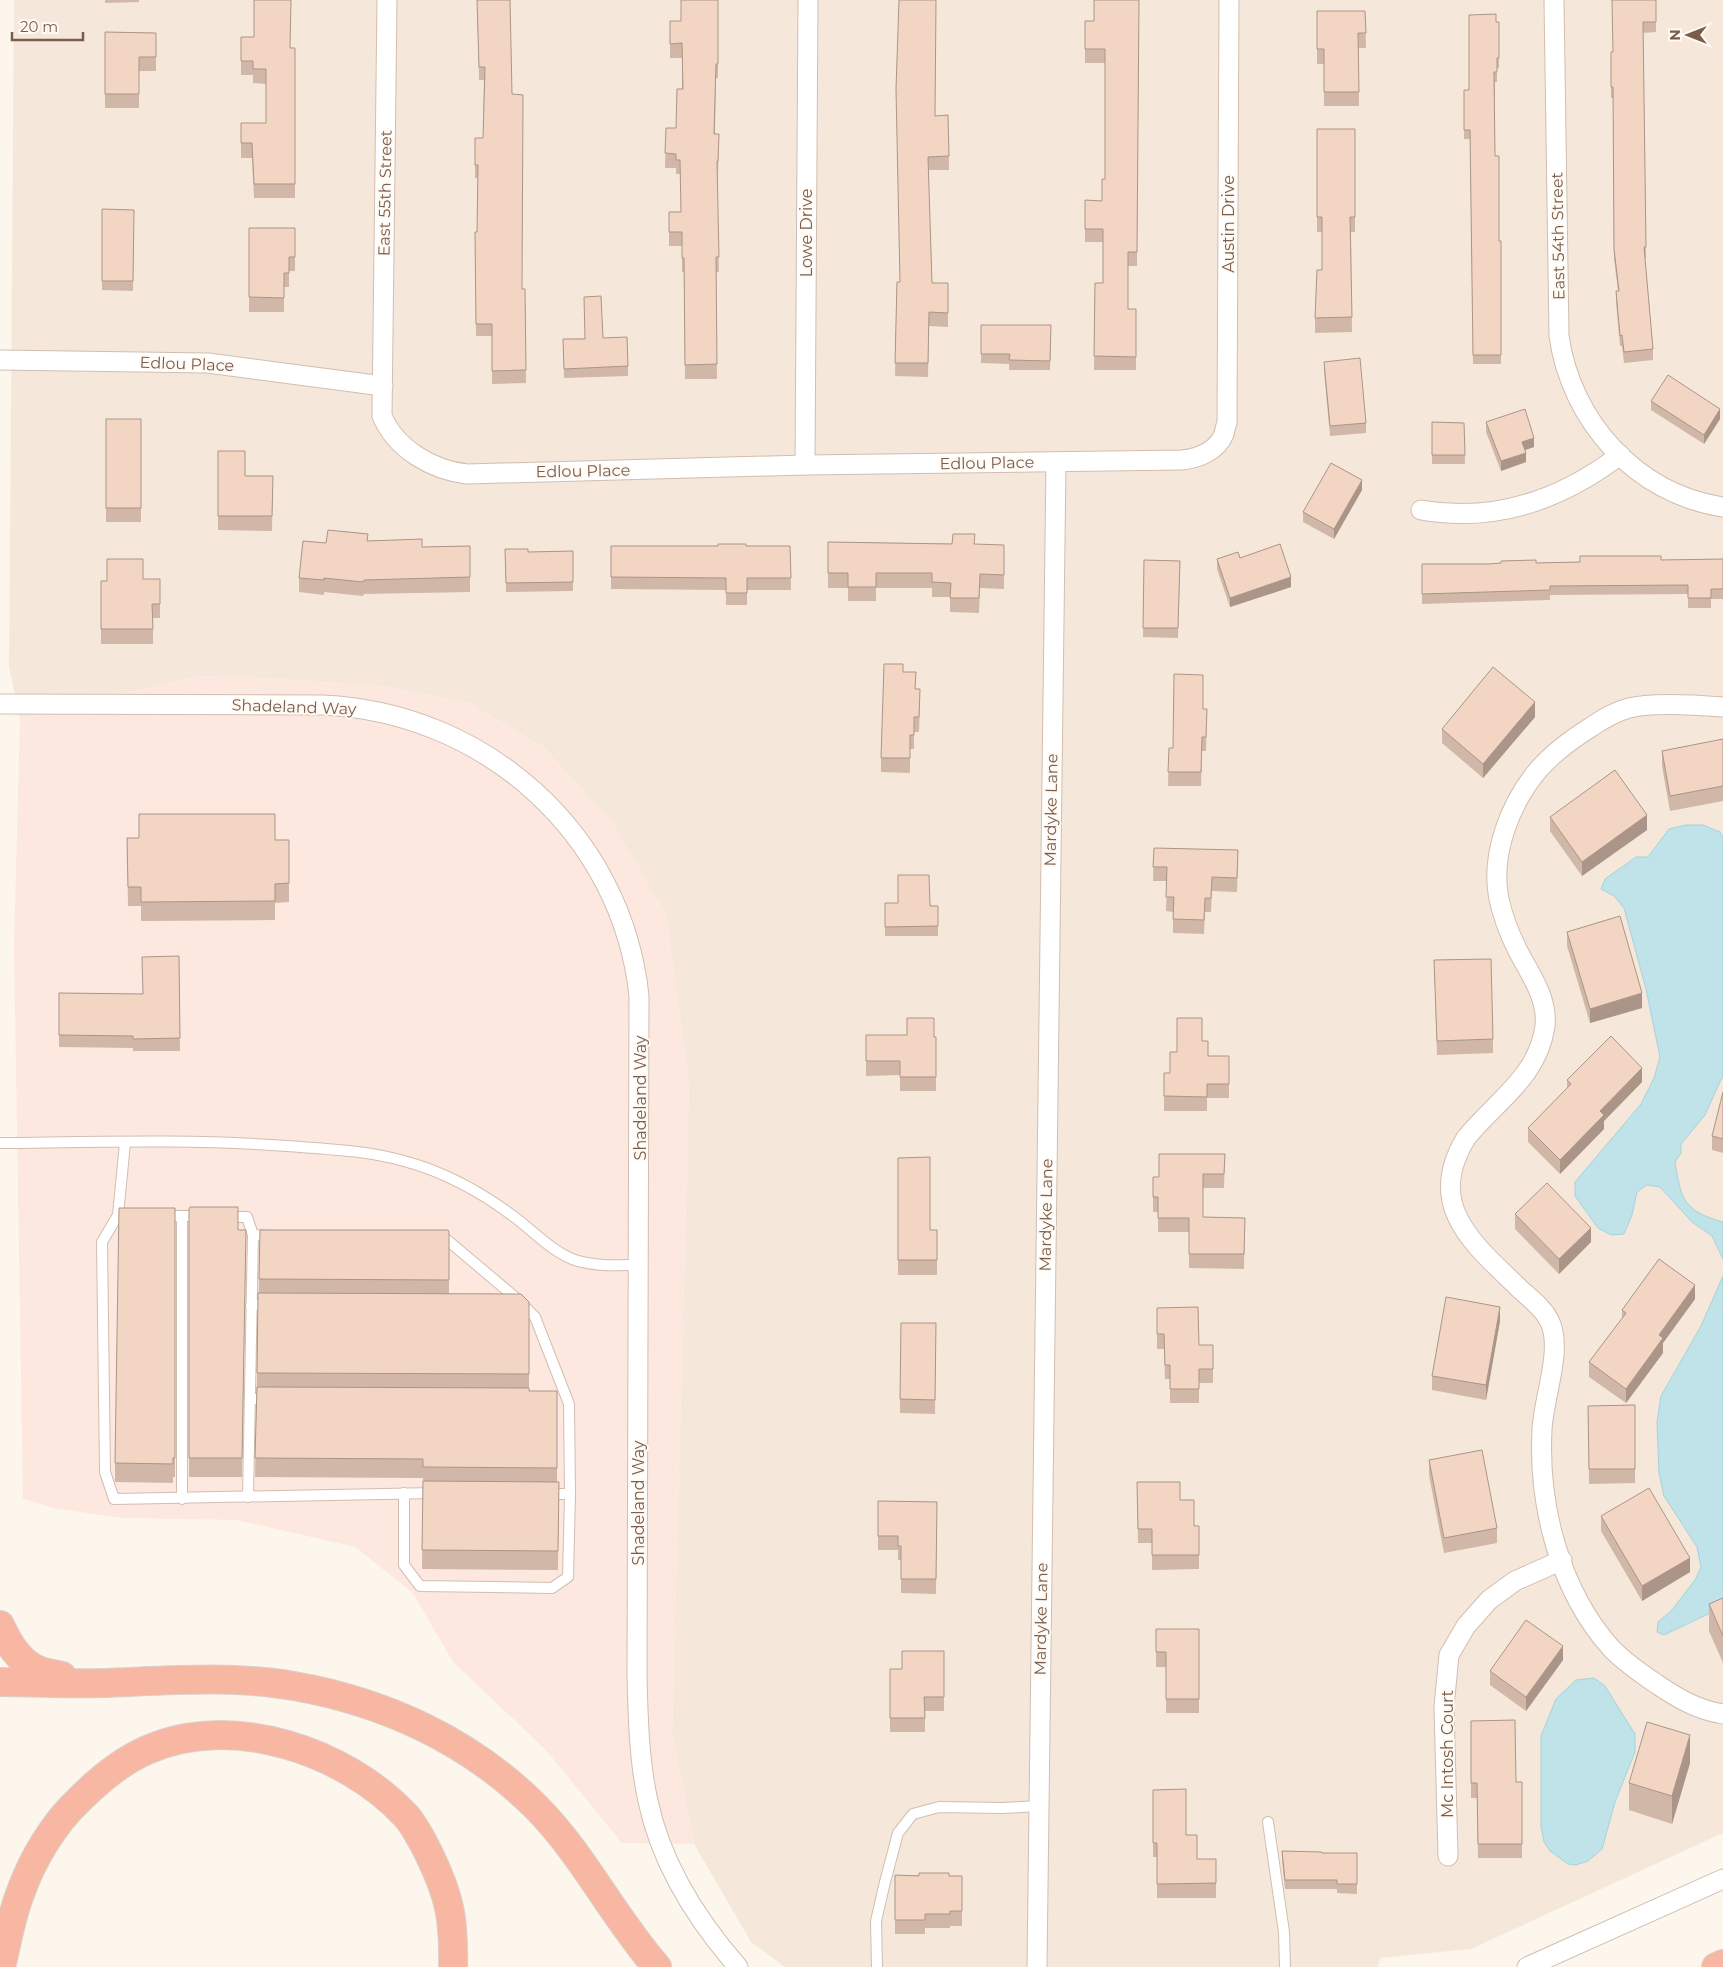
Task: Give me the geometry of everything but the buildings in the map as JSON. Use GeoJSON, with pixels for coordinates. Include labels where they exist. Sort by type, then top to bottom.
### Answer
{"type":"FeatureCollection","features":[{"type":"Feature","properties":{"kind":"highway"},"geometry":{"type":"LineString","coordinates":[[0,1626],[8,1644],[23,1660],[38,1670],[98,1683]]}},
{"type":"Feature","properties":{"kind":"highway"},"geometry":{"type":"LineString","coordinates":[[0,1682],[98,1683],[190,1680],[293,1686],[348,1698],[435,1731],[470,1753],[536,1807],[564,1839],[657,1967]]}},
{"type":"Feature","properties":{"kind":"highway"},"geometry":{"type":"LineString","coordinates":[[1,1967],[19,1895],[29,1872],[40,1850],[78,1800],[122,1764],[147,1750],[178,1740],[206,1736],[246,1736],[282,1742],[312,1752],[361,1777],[406,1816],[424,1844],[449,1901],[454,1932],[453,1967]]}},
{"type":"Feature","properties":{"kind":"highway"},"geometry":{"type":"LineString","coordinates":[[1716,1967],[1723,1964]]}},
{"type":"Feature","properties":{"kind":"street","name":"East 55th Street"},"geometry":{"type":"LineString","coordinates":[[383,386],[387,0]]}},
{"type":"Feature","properties":{"kind":"street","name":"Lowe Drive"},"geometry":{"type":"LineString","coordinates":[[805,465],[808,0]]}},
{"type":"Feature","properties":{"kind":"street","name":"Austin Drive"},"geometry":{"type":"LineString","coordinates":[[1216,445],[1223,435],[1227,423],[1229,0]]}},
{"type":"Feature","properties":{"kind":"street","name":"East 54th Street"},"geometry":{"type":"LineString","coordinates":[[1554,0],[1561,347],[1569,380],[1590,420],[1635,470],[1674,492],[1723,507]]}},
{"type":"Feature","properties":{"kind":"street","name":"Edlou Place"},"geometry":{"type":"LineString","coordinates":[[0,360],[208,363],[383,386],[382,416],[402,444],[428,463],[461,473],[805,465],[1182,460],[1200,456],[1216,445]]}},
{"type":"Feature","properties":{"kind":"street"},"geometry":{"type":"LineString","coordinates":[[1421,510],[1442,513],[1476,513],[1498,511],[1531,503],[1573,487],[1620,455]]}},
{"type":"Feature","properties":{"kind":"street","name":"Mardyke Lane"},"geometry":{"type":"LineString","coordinates":[[1037,1967],[1056,462]]}},
{"type":"Feature","properties":{"kind":"street","name":"Shadeland Way"},"geometry":{"type":"LineString","coordinates":[[0,704],[323,705],[360,708],[402,717],[434,728],[464,742],[501,764],[552,807],[580,841],[599,872],[621,918],[637,974],[640,1022],[637,1676],[643,1772],[654,1823],[670,1865],[696,1912],[738,1967]]}},
{"type":"Feature","properties":{"kind":"street"},"geometry":{"type":"LineString","coordinates":[[1723,706],[1645,706],[1631,708],[1606,716],[1570,740],[1538,770],[1526,788],[1510,817],[1502,838],[1498,860],[1500,901],[1508,930],[1536,982],[1544,1015],[1544,1027],[1539,1049],[1530,1068],[1482,1122],[1473,1129],[1460,1147],[1453,1167],[1451,1188],[1454,1210],[1463,1230],[1476,1247],[1543,1311],[1552,1327],[1555,1339],[1555,1357],[1544,1406],[1541,1462],[1546,1506],[1568,1582],[1584,1612],[1605,1640],[1621,1657],[1675,1697],[1695,1707],[1723,1714]]}},
{"type":"Feature","properties":{"kind":"street","name":"Mc Intosh Court"},"geometry":{"type":"LineString","coordinates":[[1448,1856],[1444,1707],[1449,1655],[1466,1626],[1489,1600],[1516,1581],[1562,1560]]}},
{"type":"Feature","properties":{"kind":"street"},"geometry":{"type":"LineString","coordinates":[[1527,1967],[1723,1880]]}},
{"type":"Feature","properties":{"kind":"lane"},"geometry":{"type":"LineString","coordinates":[[0,1143],[251,1143],[380,1155],[415,1164],[461,1183],[493,1201],[528,1227],[548,1245],[572,1258],[598,1265],[639,1266]]}},
{"type":"Feature","properties":{"kind":"lane"},"geometry":{"type":"LineString","coordinates":[[125,1143],[123,1215],[102,1242],[105,1472],[114,1499],[443,1493]]}},
{"type":"Feature","properties":{"kind":"lane"},"geometry":{"type":"LineString","coordinates":[[147,1216],[247,1217],[253,1235],[248,1498]]}},
{"type":"Feature","properties":{"kind":"lane"},"geometry":{"type":"LineString","coordinates":[[182,1216],[182,1499]]}},
{"type":"Feature","properties":{"kind":"lane"},"geometry":{"type":"LineString","coordinates":[[253,1235],[282,1236]]}},
{"type":"Feature","properties":{"kind":"lane"},"geometry":{"type":"LineString","coordinates":[[404,1493],[404,1565],[420,1586],[552,1588],[568,1577],[570,1494],[569,1404],[563,1400],[535,1317],[446,1239],[427,1238]]}},
{"type":"Feature","properties":{"kind":"lane"},"geometry":{"type":"LineString","coordinates":[[251,1305],[281,1305]]}},
{"type":"Feature","properties":{"kind":"lane"},"geometry":{"type":"LineString","coordinates":[[505,1306],[524,1306]]}},
{"type":"Feature","properties":{"kind":"lane"},"geometry":{"type":"LineString","coordinates":[[250,1399],[280,1399]]}},
{"type":"Feature","properties":{"kind":"lane"},"geometry":{"type":"LineString","coordinates":[[531,1494],[570,1494]]}},
{"type":"Feature","properties":{"kind":"lane"},"geometry":{"type":"LineString","coordinates":[[877,1967],[876,1921],[898,1833],[912,1814],[939,1807],[1002,1808],[1039,1806]]}},
{"type":"Feature","properties":{"kind":"lane"},"geometry":{"type":"LineString","coordinates":[[1268,1822],[1284,1932],[1285,1967]]}},
{"type":"Feature","properties":{"kind":"shaded area"},"geometry":{"type":"Polygon","coordinates":[[[14,0],[1723,0],[1723,1833],[1471,1949],[1380,1958],[1378,1967],[785,1967],[751,1942],[694,1844],[672,1734],[689,1084],[666,915],[611,821],[543,747],[469,703],[387,687],[262,678],[199,676],[20,718],[9,667],[14,0]]]}},
{"type":"Feature","properties":{"kind":"shaded area"},"geometry":{"type":"Polygon","coordinates":[[[199,676],[262,678],[387,687],[469,703],[543,747],[611,821],[666,915],[689,1084],[672,1734],[694,1844],[622,1843],[545,1749],[453,1662],[413,1593],[355,1547],[237,1520],[121,1518],[58,1509],[23,1499],[14,946],[20,718],[199,676]]]}},
{"type":"Feature","properties":{"kind":"water"},"geometry":{"type":"Polygon","coordinates":[[[1686,825],[1703,825],[1720,832],[1723,837],[1723,1075],[1705,1115],[1681,1144],[1681,1153],[1675,1162],[1680,1186],[1687,1202],[1700,1213],[1723,1222],[1723,1259],[1712,1236],[1692,1222],[1660,1187],[1647,1185],[1637,1192],[1632,1215],[1624,1234],[1611,1235],[1598,1228],[1575,1196],[1575,1182],[1641,1104],[1654,1078],[1660,1057],[1646,989],[1624,908],[1614,896],[1601,889],[1605,879],[1636,857],[1648,857],[1669,829],[1686,825]]]}},
{"type":"Feature","properties":{"kind":"water"},"geometry":{"type":"Polygon","coordinates":[[[1723,1276],[1723,1607],[1664,1635],[1657,1632],[1658,1622],[1672,1610],[1695,1580],[1701,1567],[1697,1547],[1664,1496],[1659,1473],[1657,1422],[1661,1396],[1701,1326],[1723,1276]]]}},
{"type":"Feature","properties":{"kind":"water"},"geometry":{"type":"Polygon","coordinates":[[[1594,1678],[1605,1686],[1635,1734],[1635,1752],[1615,1802],[1602,1849],[1588,1861],[1576,1865],[1568,1864],[1550,1851],[1544,1842],[1541,1826],[1541,1736],[1556,1699],[1576,1680],[1594,1678]]]}}]}
